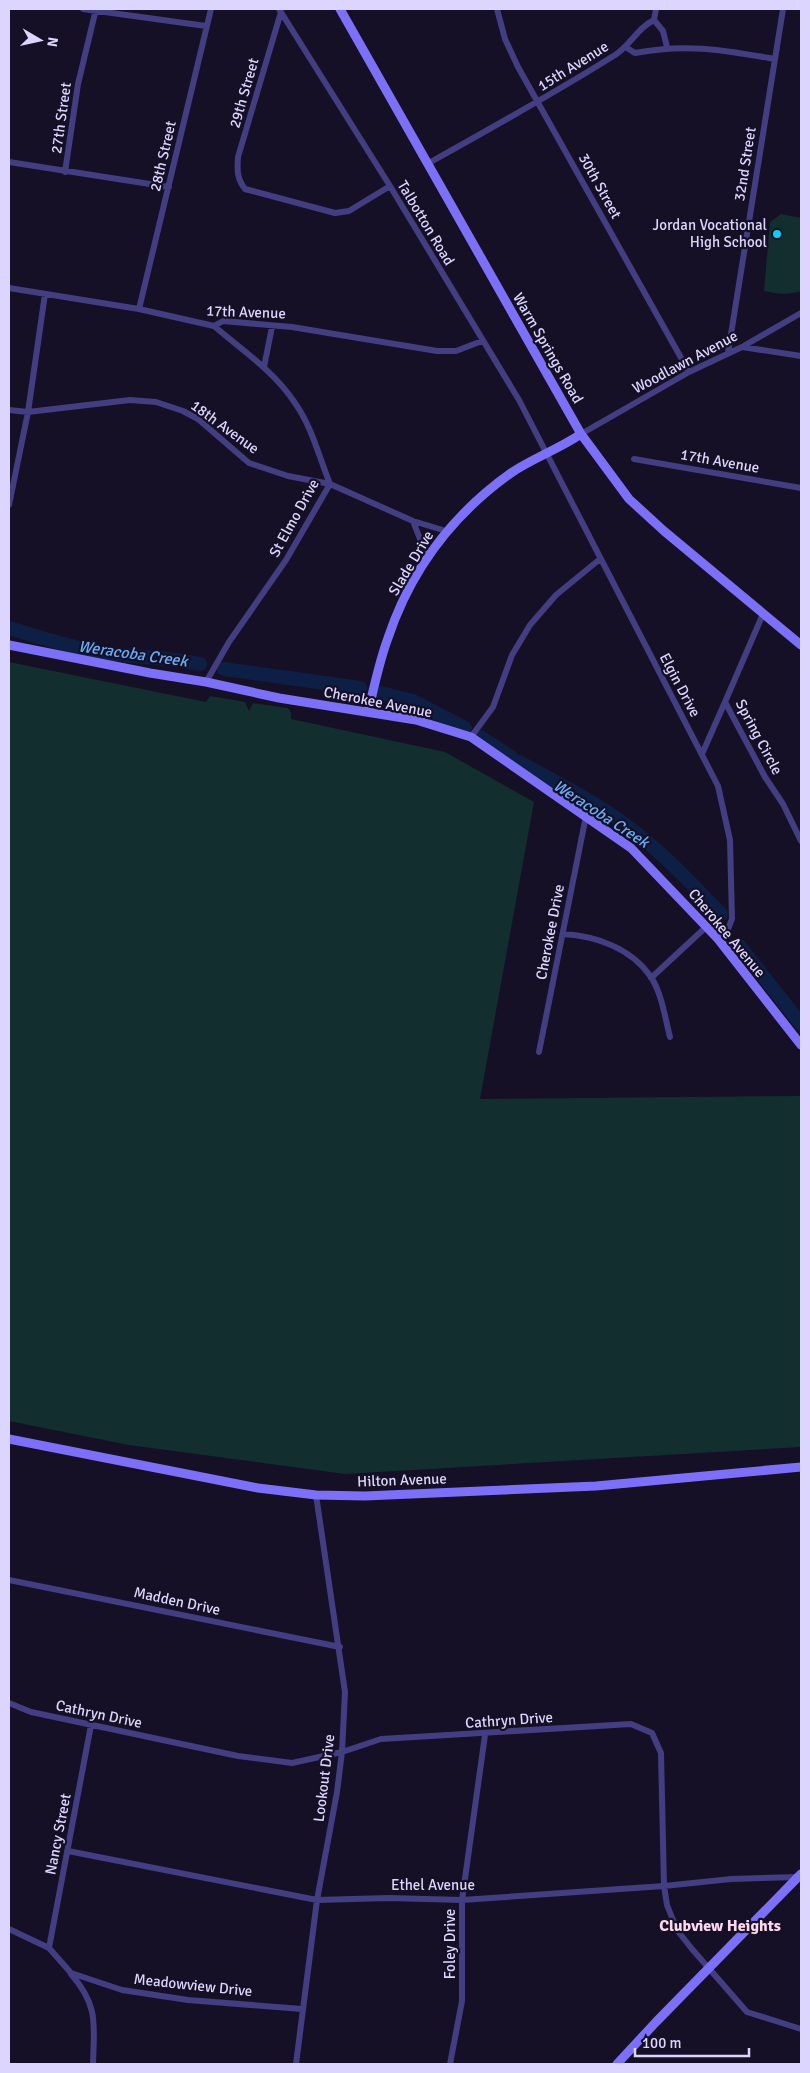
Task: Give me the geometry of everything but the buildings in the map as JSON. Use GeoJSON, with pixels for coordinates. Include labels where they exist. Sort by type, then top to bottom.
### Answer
{"type":"FeatureCollection","features":[{"type":"Feature","properties":{"kind":"street"},"geometry":{"type":"LineString","coordinates":[[83,9],[206,26]]}},
{"type":"Feature","properties":{"kind":"street","name":"28th Street"},"geometry":{"type":"LineString","coordinates":[[139,309],[211,9]]}},
{"type":"Feature","properties":{"kind":"street","name":"Warm Springs Road"},"geometry":{"type":"LineString","coordinates":[[340,9],[582,434],[629,499],[664,531],[801,646]]}},
{"type":"Feature","properties":{"kind":"street","name":"30th Street"},"geometry":{"type":"LineString","coordinates":[[497,9],[504,39],[689,372]]}},
{"type":"Feature","properties":{"kind":"street"},"geometry":{"type":"LineString","coordinates":[[656,9],[654,20],[663,31],[667,47]]}},
{"type":"Feature","properties":{"kind":"street","name":"32nd Street"},"geometry":{"type":"LineString","coordinates":[[728,353],[783,9]]}},
{"type":"Feature","properties":{"kind":"street","name":"27th Street"},"geometry":{"type":"LineString","coordinates":[[65,172],[78,84],[95,10]]}},
{"type":"Feature","properties":{"kind":"street","name":"29th Street"},"geometry":{"type":"LineString","coordinates":[[280,10],[238,157],[237,172],[239,182],[245,190],[334,212],[349,211],[390,186]]}},
{"type":"Feature","properties":{"kind":"street","name":"Talbotton Road"},"geometry":{"type":"LineString","coordinates":[[280,10],[390,186],[519,400],[547,454]]}},
{"type":"Feature","properties":{"kind":"street"},"geometry":{"type":"LineString","coordinates":[[627,48],[646,24],[654,20]]}},
{"type":"Feature","properties":{"kind":"street","name":"15th Avenue"},"geometry":{"type":"LineString","coordinates":[[427,164],[540,102],[627,48],[635,53],[667,47],[715,48],[775,59]]}},
{"type":"Feature","properties":{"kind":"street"},"geometry":{"type":"LineString","coordinates":[[9,162],[169,187]]}},
{"type":"Feature","properties":{"kind":"street","name":"17th Avenue"},"geometry":{"type":"LineString","coordinates":[[9,288],[139,309],[214,326],[223,321],[292,327],[437,352],[456,351],[482,341]]}},
{"type":"Feature","properties":{"kind":"street"},"geometry":{"type":"LineString","coordinates":[[9,505],[28,412],[45,294]]}},
{"type":"Feature","properties":{"kind":"street","name":"Woodlawn Avenue"},"geometry":{"type":"LineString","coordinates":[[582,434],[689,372],[742,347],[801,314]]}},
{"type":"Feature","properties":{"kind":"street","name":"St Elmo Drive"},"geometry":{"type":"LineString","coordinates":[[206,682],[229,642],[286,560],[330,484],[312,436],[295,402],[264,367],[214,326]]}},
{"type":"Feature","properties":{"kind":"street"},"geometry":{"type":"LineString","coordinates":[[264,367],[272,326]]}},
{"type":"Feature","properties":{"kind":"street"},"geometry":{"type":"LineString","coordinates":[[742,347],[801,356]]}},
{"type":"Feature","properties":{"kind":"street","name":"18th Avenue"},"geometry":{"type":"LineString","coordinates":[[9,410],[28,412],[130,400],[156,402],[184,411],[198,419],[249,463],[288,476],[330,484],[413,521],[446,531]]}},
{"type":"Feature","properties":{"kind":"street","name":"Slade Drive"},"geometry":{"type":"LineString","coordinates":[[368,712],[388,638],[404,598],[427,557],[446,531],[468,509],[512,472],[582,434]]}},
{"type":"Feature","properties":{"kind":"street","name":"Elgin Drive"},"geometry":{"type":"LineString","coordinates":[[547,454],[718,786],[730,840],[732,919],[728,929],[718,939]]}},
{"type":"Feature","properties":{"kind":"street","name":"17th Avenue"},"geometry":{"type":"LineString","coordinates":[[634,459],[801,488]]}},
{"type":"Feature","properties":{"kind":"street"},"geometry":{"type":"LineString","coordinates":[[413,521],[427,557]]}},
{"type":"Feature","properties":{"kind":"street"},"geometry":{"type":"LineString","coordinates":[[471,737],[493,706],[512,655],[530,625],[556,594],[600,559]]}},
{"type":"Feature","properties":{"kind":"street","name":"Spring Circle"},"geometry":{"type":"LineString","coordinates":[[763,614],[725,702],[765,777],[783,804],[801,841]]}},
{"type":"Feature","properties":{"kind":"street","name":"Cherokee Avenue"},"geometry":{"type":"LineString","coordinates":[[9,645],[206,682],[279,698],[416,720],[471,737],[631,848],[718,939],[801,1045]]}},
{"type":"Feature","properties":{"kind":"street"},"geometry":{"type":"LineString","coordinates":[[702,754],[725,702]]}},
{"type":"Feature","properties":{"kind":"street","name":"Cherokee Drive"},"geometry":{"type":"LineString","coordinates":[[539,1052],[586,816]]}},
{"type":"Feature","properties":{"kind":"street"},"geometry":{"type":"LineString","coordinates":[[651,978],[706,927]]}},
{"type":"Feature","properties":{"kind":"street"},"geometry":{"type":"LineString","coordinates":[[563,934],[582,935],[626,952],[651,978],[670,1037]]}},
{"type":"Feature","properties":{"kind":"street","name":"Hilton Avenue"},"geometry":{"type":"LineString","coordinates":[[9,1439],[258,1488],[316,1495],[365,1496],[596,1486],[801,1467]]}},
{"type":"Feature","properties":{"kind":"street","name":"Lookout Drive"},"geometry":{"type":"LineString","coordinates":[[296,2064],[317,1900],[338,1792],[345,1692],[340,1647],[316,1495]]}},
{"type":"Feature","properties":{"kind":"street","name":"Madden Drive"},"geometry":{"type":"LineString","coordinates":[[9,1580],[340,1647]]}},
{"type":"Feature","properties":{"kind":"street","name":"Cathryn Drive"},"geometry":{"type":"LineString","coordinates":[[9,1703],[31,1712],[238,1756],[292,1763],[342,1752],[381,1739],[485,1735],[632,1724],[652,1733],[661,1753],[664,1886],[667,1905],[677,1930],[692,1950],[710,1968],[747,2012],[801,2029]]}},
{"type":"Feature","properties":{"kind":"street","name":"Nancy Street"},"geometry":{"type":"LineString","coordinates":[[49,1948],[92,1725]]}},
{"type":"Feature","properties":{"kind":"street","name":"Foley Drive"},"geometry":{"type":"LineString","coordinates":[[450,2064],[462,2001],[462,1900],[485,1735]]}},
{"type":"Feature","properties":{"kind":"street","name":"Ethel Avenue"},"geometry":{"type":"LineString","coordinates":[[68,1850],[317,1900],[389,1898],[462,1900],[664,1886],[731,1879],[801,1876]]}},
{"type":"Feature","properties":{"kind":"street"},"geometry":{"type":"LineString","coordinates":[[617,2064],[656,2022],[801,1876]]}},
{"type":"Feature","properties":{"kind":"street"},"geometry":{"type":"LineString","coordinates":[[9,1929],[49,1948],[85,1990],[95,2016],[93,2064]]}},
{"type":"Feature","properties":{"kind":"street","name":"Meadowview Drive"},"geometry":{"type":"LineString","coordinates":[[70,1973],[122,1990],[188,2000],[302,2009]]}},
{"type":"Feature","properties":{"kind":"green space"},"geometry":{"type":"Polygon","coordinates":[[[781,214],[801,218],[801,291],[792,293],[764,291],[770,222],[781,214]]]}},
{"type":"Feature","properties":{"kind":"green space"},"geometry":{"type":"Polygon","coordinates":[[[9,662],[206,702],[210,696],[245,702],[249,711],[253,703],[288,708],[291,713],[291,719],[445,752],[534,802],[480,1099],[801,1096],[801,1447],[345,1474],[129,1445],[9,1421],[9,662]]]}},
{"type":"Feature","properties":{"kind":"waterway","name":"Weracoba Creek"},"geometry":{"type":"LineString","coordinates":[[9,628],[62,644],[94,651],[200,664]]}},
{"type":"Feature","properties":{"kind":"waterway","name":"Weracoba Creek"},"geometry":{"type":"LineString","coordinates":[[224,669],[360,688]]}},
{"type":"Feature","properties":{"kind":"waterway","name":"Weracoba Creek"},"geometry":{"type":"LineString","coordinates":[[381,693],[413,701],[465,728]]}},
{"type":"Feature","properties":{"kind":"waterway","name":"Weracoba Creek"},"geometry":{"type":"LineString","coordinates":[[480,737],[511,757]]}},
{"type":"Feature","properties":{"kind":"waterway","name":"Weracoba Creek"},"geometry":{"type":"LineString","coordinates":[[519,762],[579,795],[623,823],[669,862],[721,914]]}},
{"type":"Feature","properties":{"kind":"waterway","name":"Weracoba Creek"},"geometry":{"type":"LineString","coordinates":[[738,944],[801,1024]]}},
{"type":"Feature","properties":{"kind":"place","name":"Jordan Vocational High School"},"geometry":{"type":"Point","coordinates":[777,234]}},
{"type":"Feature","properties":{"kind":"district","name":"Clubview Heights"},"geometry":{"type":"Point","coordinates":[720,1926]}}]}
